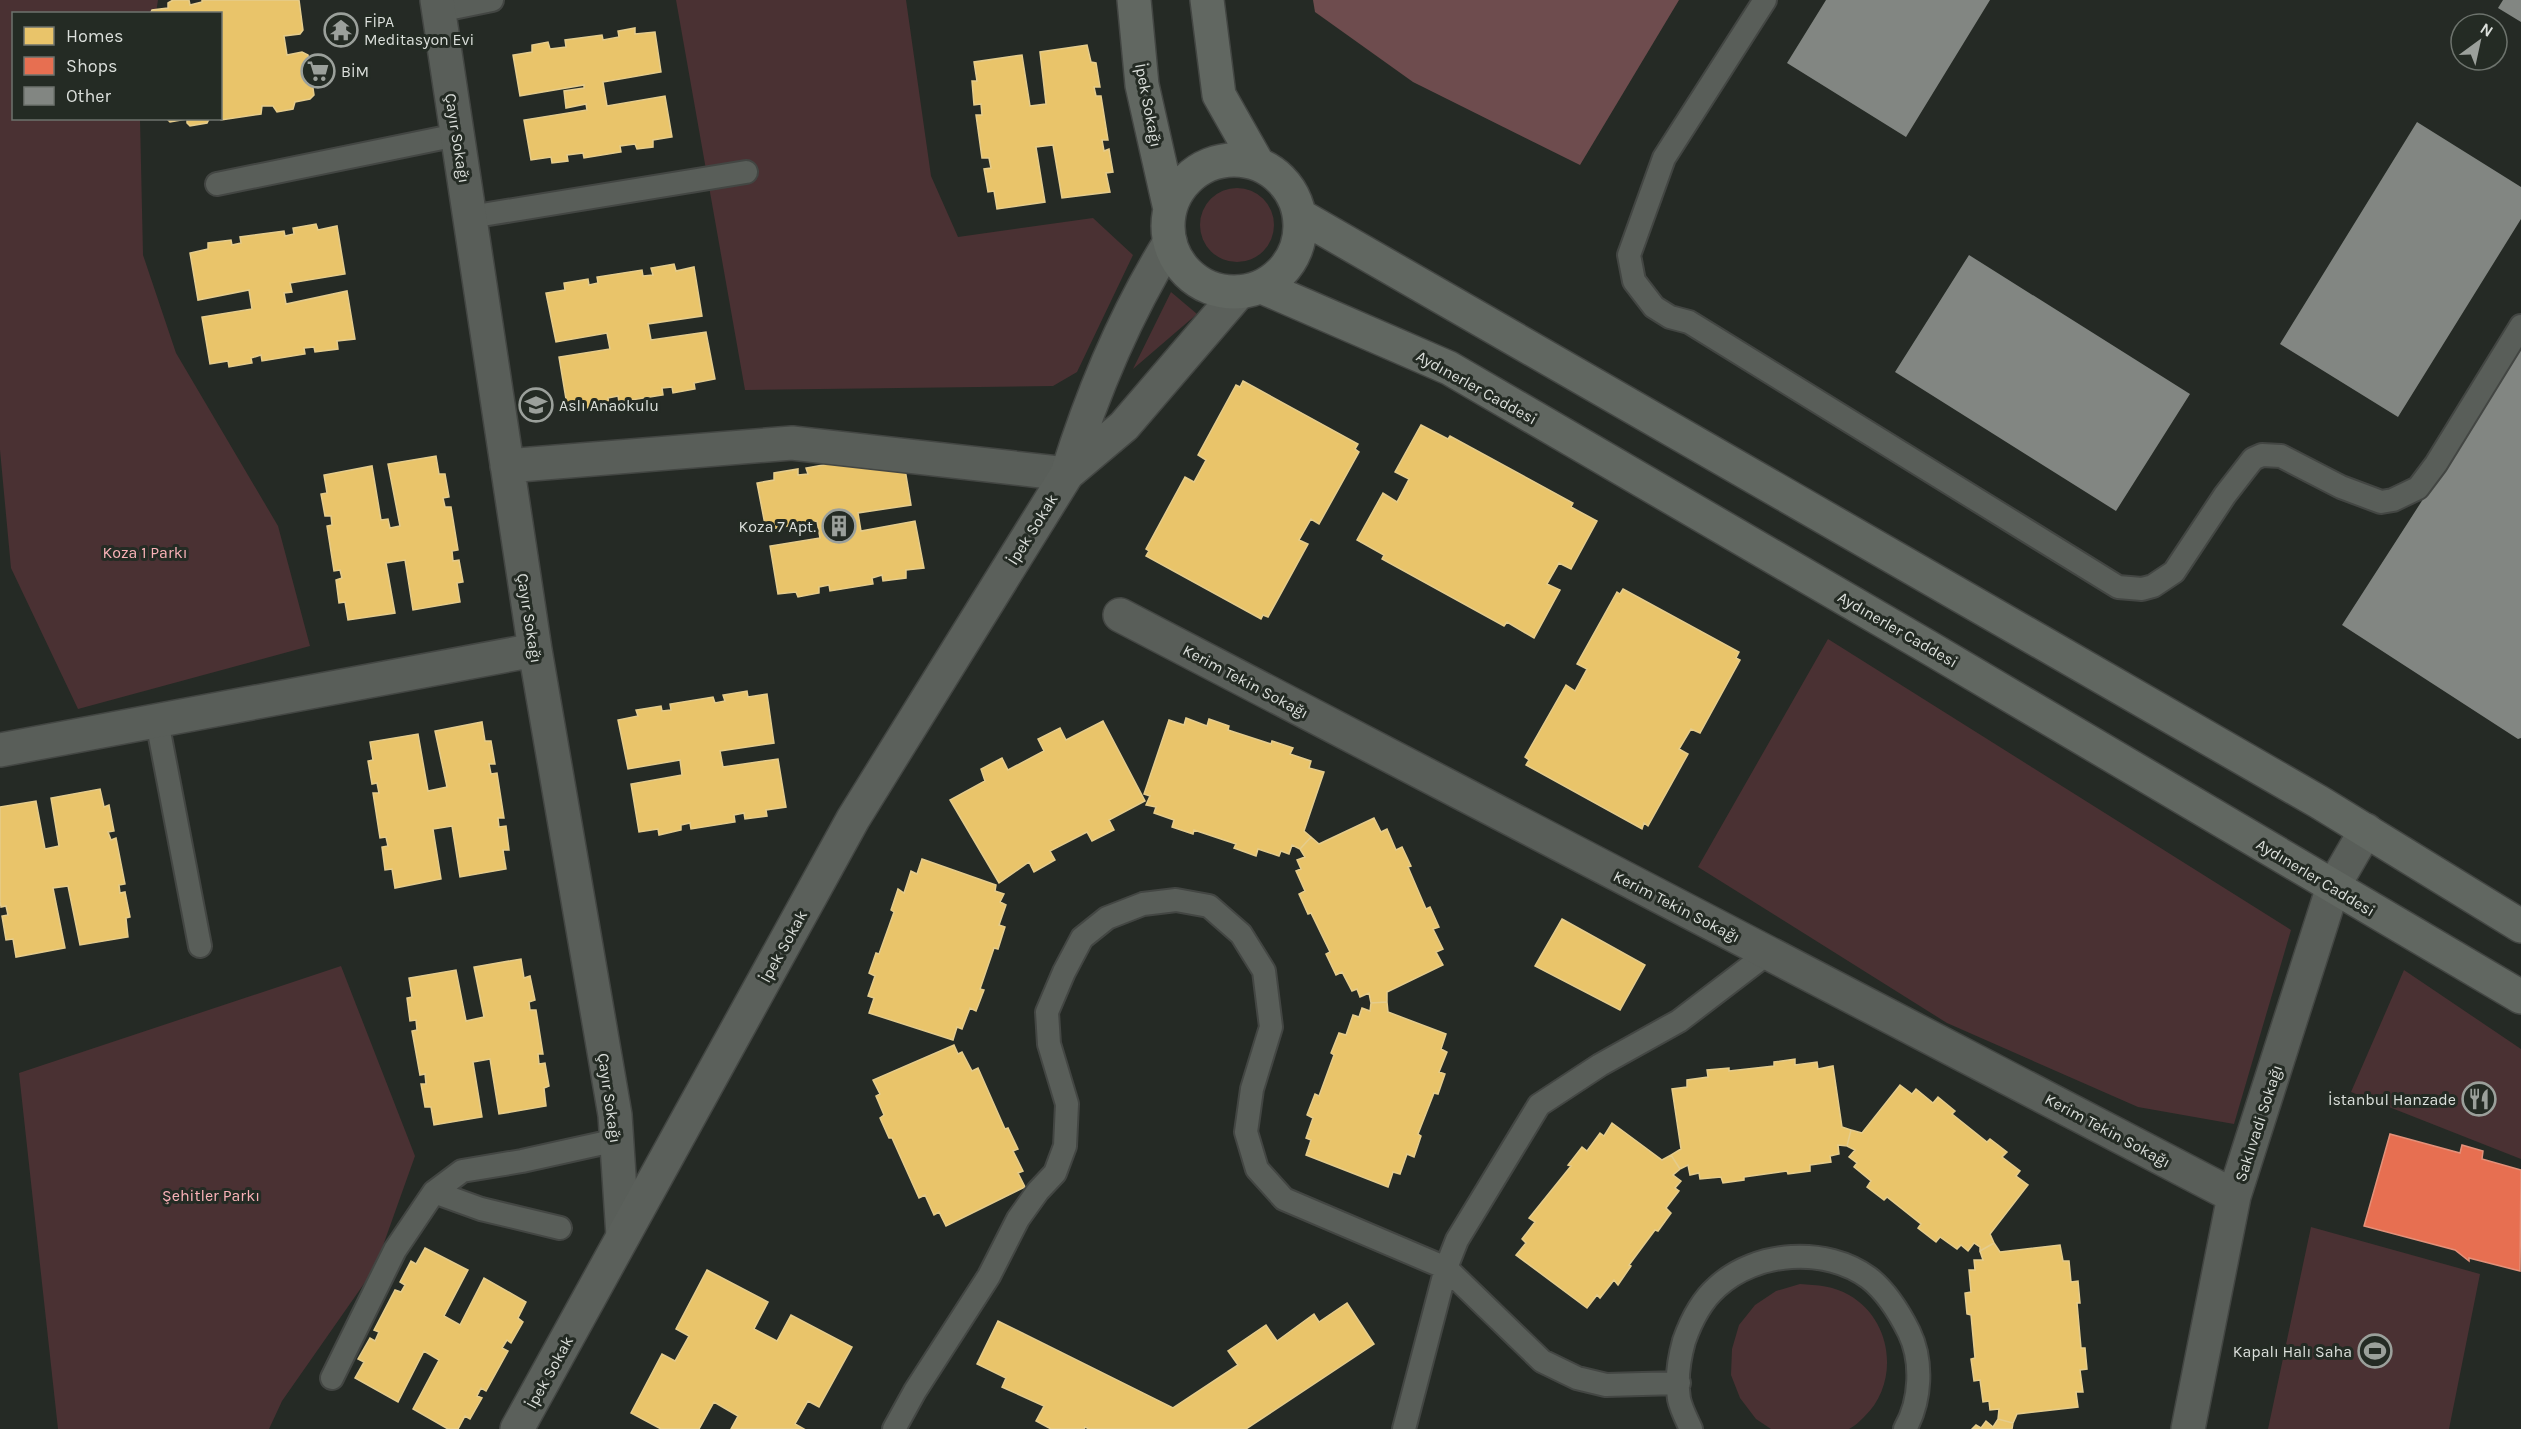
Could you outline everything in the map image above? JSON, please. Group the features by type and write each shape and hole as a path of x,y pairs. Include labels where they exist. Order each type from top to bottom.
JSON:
{"main road":[{"name":"İpek Sokağı","path":"1134,0 1142,85 1170,209"},
{"path":"1207,0 1219,95 1258,164"},
{"path":"1235,160 1258,164 1279,176 1292,193 1299,215 1298,242 1289,263 1273,280 1251,289 1217,290 1196,279 1180,263 1170,242 1170,209 1180,188 1204,167 1213,163 1235,160"},
{"path":"1299,215 2366,831 2521,926"},
{"name":"Aydınerler Caddesi","path":"1251,289 1449,368 1918,641 2521,997"}],"street":[{"name":"Çayır Sokağı","path":"437,6 535,651 615,1115 623,1236"},
{"path":"1067,474 1089,409 1146,281 1170,242"},
{"path":"507,466 792,443 1067,474 1124,426 1251,289"},
{"name":"İpek Sokak","path":"517,1429 853,819 1067,474"},
{"name":"Kerim Tekin Sokağı","path":"1120,615 2235,1196"},
{"path":"0,750 535,651"},
{"name":"Saklıvadi Sokağı","path":"2188,1429 2235,1196 2332,887 2366,831"}],"lane":[{"path":"437,6 492,0"},
{"path":"1765,0 1664,158 1629,255 1634,281 1654,307 1670,317 1689,322 2118,587 2142,589 2153,586 2174,572 2225,495 2253,459 2262,455 2281,456 2341,487 2381,502 2393,500 2418,488 2436,464 2521,326"},
{"path":"217,184 457,135"},
{"path":"470,217 746,172"},
{"path":"157,721 200,946"},
{"path":"894,1429 915,1391 989,1276 1018,1219 1055,1173 1065,1146 1067,1104 1049,1044 1047,1012 1082,938 1107,918 1143,904 1176,900 1209,906 1241,934 1264,971 1271,1028 1252,1089 1246,1132 1257,1169 1284,1199 1446,1268 1542,1361 1577,1378 1606,1385 1679,1383"},
{"path":"1404,1429 1446,1268 1457,1239 1539,1105 1600,1065 1679,1021 1768,953"},
{"path":"332,1378 395,1250 434,1192 462,1171 531,1160 617,1140"},
{"path":"434,1192 488,1211 560,1228"},
{"path":"1691,1429 1679,1399 1679,1358 1691,1319 1716,1287 1750,1265 1791,1256 1831,1260 1869,1278 1897,1307 1914,1342 1919,1380 1911,1418 1905,1429"}],"green space":[{"name":"Koza 1 Parkı","path":"0,0 158,0 156,12 12,12 12,120 140,120 143,255 176,353 278,526 310,646 78,709 11,568 0,450"},
{"path":"676,0 906,0 931,176 958,237 1093,218 1133,255 1077,372 1053,386 745,390"},
{"path":"1237,188 1251,191 1263,199 1271,211 1274,225 1271,239 1263,251 1251,259 1237,262 1223,259 1211,251 1203,239 1200,225 1203,211 1211,199 1223,191"},
{"path":"1171,292 1197,314 1133,369"},
{"path":"1828,639 2291,930 2234,1124 2138,1107 1947,1023 1698,867"},
{"name":"Şehitler Parkı","path":"341,966 415,1156 375,1268 282,1401 269,1429 58,1429 19,1073"},
{"path":"2404,970 2521,1049 2521,1159 2351,1092"},
{"name":"Kapalı Halı Saha","path":"2311,1227 2480,1274 2449,1429 2268,1429"},
{"path":"1800,1284 1831,1288 1849,1295 1864,1306 1875,1320 1883,1336 1887,1370 1883,1387 1875,1403 1862,1419 1849,1429 1771,1429 1756,1419 1740,1398 1731,1375 1732,1349 1739,1325 1755,1305 1776,1291"}],"shaded area":[{"path":"1313,0 1679,0 1580,165 1413,82 1315,12"}],"building: Homes":[{"path":"173,0 189,0 190,5 202,2 202,0 299,0 303,30 300,34 284,36 287,55 302,52 308,55 314,95 310,99 295,102 293,109 277,112 273,106 262,106 261,114 222,120 222,12 151,12 168,8 168,3"},
{"path":"635,28 635,34 655,32 661,72 603,82 607,106 665,96 672,137 653,140 653,147 637,149 635,144 620,146 621,152 584,158 583,153 567,155 568,161 552,163 551,157 531,160 524,120 587,110 586,104 566,108 564,91 584,88 584,85 520,96 513,55 532,52 532,45 548,42 550,49 566,47 565,40 602,35 603,40 619,37 618,31"},
{"path":"1087,45 1091,62 1096,63 1100,87 1094,87 1096,96 1101,96 1108,140 1102,140 1104,151 1109,149 1113,172 1106,173 1110,192 1062,198 1053,145 1036,147 1045,202 997,209 994,191 988,192 984,169 991,168 989,158 982,158 976,115 982,115 981,104 974,105 972,81 977,81 974,62 1022,55 1030,106 1046,104 1040,52"},
{"path":"187,120 208,120 207,123 190,126"},
{"path":"316,224 318,230 337,226 345,274 290,283 292,292 284,293 286,304 347,291 355,339 337,341 338,349 315,352 314,347 304,348 305,354 262,361 261,355 251,358 252,363 229,367 228,361 210,364 202,317 252,309 249,290 198,300 190,253 208,249 208,243 231,240 232,245 241,243 240,237 284,231 285,236 294,234 293,228"},
{"path":"674,264 676,271 694,267 702,316 648,324 651,340 706,332 715,379 694,383 695,389 673,393 672,387 662,388 663,395 619,402 618,396 608,398 609,404 587,408 586,402 567,405 559,357 610,349 607,333 556,342 546,293 565,290 564,283 588,279 589,285 598,283 597,277 642,270 643,276 653,275 651,268"},
{"path":"1243,381 1358,444 1355,449 1359,452 1319,524 1311,519 1299,540 1308,544 1268,617 1263,615 1261,619 1146,556 1149,551 1146,549 1185,477 1194,482 1206,460 1198,455 1236,385 1240,387"},
{"path":"1421,425 1448,439 1450,436 1573,503 1571,507 1597,521 1571,569 1559,563 1547,584 1560,590 1534,638 1507,622 1504,626 1382,559 1384,555 1357,540 1383,493 1397,502 1409,479 1395,472"},
{"path":"436,456 439,474 445,474 449,497 443,498 445,507 451,507 458,550 452,551 453,561 459,560 463,582 457,583 460,602 413,610 405,560 386,563 395,613 348,620 345,602 339,603 336,580 342,578 340,570 334,571 327,526 332,525 331,516 325,516 321,494 327,493 324,475 372,466 381,520 388,519 390,528 400,526 388,464"},
{"name":"Koza 7 Apt.","path":"903,457 911,505 858,513 861,531 915,521 924,568 906,570 906,578 883,581 882,575 872,578 873,584 830,591 829,585 819,587 819,593 798,597 796,592 778,594 770,546 820,538 817,521 766,530 757,483 774,480 774,473 798,469 798,475 808,474 806,468 851,460"},
{"path":"1623,589 1739,652 1736,658 1740,660 1700,733 1691,729 1679,749 1688,754 1648,826 1644,823 1642,829 1526,765 1529,760 1525,757 1566,685 1575,691 1587,669 1577,664 1617,592 1620,594"},
{"path":"747,691 748,697 767,694 774,743 720,751 723,767 778,759 786,807 766,810 767,816 745,819 744,813 734,815 735,822 691,829 690,823 681,825 681,830 659,835 658,829 639,832 631,784 682,775 680,760 628,769 618,720 638,716 636,710 661,706 662,711 671,710 670,704 713,697 715,703 725,701 723,695"},
{"path":"1186,718 1207,726 1209,719 1229,726 1228,730 1271,744 1272,741 1293,748 1290,754 1311,761 1309,768 1324,772 1304,831 1311,837 1300,849 1292,845 1289,854 1281,851 1279,856 1258,849 1256,856 1234,848 1236,844 1194,830 1193,834 1172,827 1174,820 1154,813 1156,807 1146,805 1150,796 1144,794 1169,720 1184,725"},
{"path":"1103,721 1145,801 1109,820 1114,830 1092,841 1087,832 1050,851 1055,860 1034,872 1029,862 999,883 950,800 985,781 981,769 1002,758 1008,770 1044,751 1038,739 1060,728 1066,740"},
{"path":"482,722 485,741 491,741 495,764 489,764 491,774 497,773 504,818 498,818 499,827 506,826 509,850 503,850 506,869 460,877 452,826 433,829 441,879 395,888 392,869 385,870 382,847 388,846 386,837 380,838 373,793 379,793 377,783 372,784 368,761 373,760 370,742 418,734 428,791 447,787 435,731"},
{"path":"100,789 104,807 109,805 114,831 108,832 111,840 116,838 125,884 119,885 120,893 125,892 130,917 126,918 128,937 80,945 68,886 53,888 65,948 16,957 13,939 6,940 2,916 8,915 6,906 1,907 0,901 0,807 36,801 45,849 59,846 51,798"},
{"path":"1374,818 1381,832 1387,829 1396,850 1402,847 1411,866 1408,867 1426,909 1430,907 1439,927 1433,929 1443,949 1436,952 1443,965 1387,992 1387,1002 1371,1003 1369,993 1360,997 1357,989 1352,991 1342,972 1336,975 1326,954 1330,952 1299,894 1305,891 1296,871 1301,869 1297,860 1305,857 1300,849 1311,837 1319,844"},
{"path":"922,859 996,885 995,891 1004,894 1000,902 1006,905 999,925 1005,927 998,949 994,948 980,989 984,990 976,1011 970,1008 962,1029 957,1027 953,1040 869,1013 874,998 868,996 875,976 869,973 876,953 879,954 894,912 891,910 898,889 904,893 911,871 917,874"},
{"path":"1562,919 1645,965 1620,1010 1535,966"},
{"path":"521,959 524,978 530,976 535,1000 529,1002 530,1010 536,1010 543,1054 538,1054 539,1064 545,1063 549,1086 544,1088 546,1106 499,1114 490,1059 473,1062 482,1117 434,1125 431,1107 425,1107 421,1084 426,1084 425,1074 420,1075 412,1031 417,1030 416,1020 410,1021 407,998 412,997 409,978 456,970 466,1021 484,1017 474,967"},
{"path":"1387,1002 1388,1012 1446,1034 1441,1049 1447,1052 1439,1072 1445,1074 1438,1094 1434,1093 1418,1134 1421,1136 1414,1157 1407,1154 1400,1174 1393,1172 1388,1187 1306,1155 1311,1140 1306,1138 1313,1118 1307,1115 1315,1094 1319,1096 1334,1055 1331,1053 1339,1033 1346,1035 1353,1015 1359,1017 1362,1008 1370,1011 1371,1003"},
{"path":"954,1045 958,1054 962,1052 972,1071 978,1068 1005,1129 1008,1128 1018,1149 1013,1151 1023,1171 1018,1173 1025,1187 946,1226 939,1212 934,1215 925,1195 919,1198 892,1138 889,1138 880,1118 884,1115 876,1096 880,1094 873,1080"},
{"path":"1795,1059 1795,1065 1817,1062 1818,1069 1833,1066 1842,1127 1851,1130 1847,1146 1838,1145 1839,1154 1830,1156 1831,1162 1810,1165 1810,1171 1788,1174 1787,1171 1744,1177 1744,1180 1723,1183 1721,1177 1700,1179 1699,1173 1690,1175 1688,1165 1680,1169 1671,1155 1681,1149 1672,1089 1687,1087 1687,1080 1708,1077 1707,1070 1729,1068 1729,1071 1774,1066 1774,1062"},
{"path":"1900,1085 1912,1094 1916,1089 1933,1103 1938,1097 1955,1111 1952,1114 1987,1142 1990,1139 2007,1152 2002,1157 2020,1171 2016,1176 2028,1185 1990,1234 1994,1243 1980,1251 1980,1247 1974,1243 1968,1251 1961,1245 1957,1249 1940,1237 1936,1242 1918,1228 1921,1224 1887,1197 1884,1200 1867,1187 1871,1181 1854,1167 1857,1163 1849,1157 1855,1150 1847,1146 1851,1130 1862,1133"},
{"path":"1612,1123 1662,1160 1671,1155 1680,1169 1673,1175 1681,1181 1675,1188 1679,1191 1666,1208 1671,1213 1658,1231 1655,1230 1629,1265 1631,1266 1618,1285 1614,1280 1600,1298 1597,1295 1587,1308 1516,1255 1526,1243 1522,1239 1535,1222 1529,1218 1571,1166 1568,1165 1582,1147 1587,1151 1600,1133 1604,1136"},
{"path":"1994,1243 2000,1252 2060,1245 2063,1261 2069,1261 2071,1282 2078,1281 2080,1303 2077,1303 2081,1348 2085,1348 2087,1369 2080,1370 2083,1392 2076,1392 2078,1407 2017,1414 2013,1423 1998,1419 1999,1409 1990,1410 1989,1401 1983,1402 1980,1380 1974,1381 1971,1359 1975,1358 1971,1315 1967,1314 1965,1293 1971,1292 1969,1270 1975,1270 1974,1260 1983,1260 1980,1251"},
{"path":"425,1248 468,1270 444,1316 460,1325 484,1278 526,1302 518,1318 523,1322 511,1343 507,1340 502,1348 508,1351 486,1391 481,1388 477,1396 482,1398 470,1419 465,1416 458,1429 448,1429 413,1409 439,1360 424,1351 398,1402 355,1378 364,1362 358,1359 370,1338 375,1341 379,1332 374,1330 395,1290 401,1292 405,1285 400,1282 411,1261 416,1264"},
{"path":"707,1270 768,1302 754,1329 777,1341 791,1315 852,1347 819,1407 808,1401 795,1424 804,1429 731,1429 738,1416 714,1402 699,1429 661,1429 631,1413 662,1354 675,1361 689,1336 676,1329"},
{"path":"1347,1303 1374,1344 1246,1429 1089,1429 1085,1427 1084,1429 1051,1429 1036,1421 1044,1406 1002,1387 1006,1378 977,1364 998,1321 1173,1408 1238,1365 1228,1351 1266,1325 1277,1341 1314,1314 1319,1322"},
{"path":"1998,1419 2013,1423 2012,1429 1972,1429 1976,1425 1981,1428 1986,1421 1993,1427"}],"building: Shops":[{"path":"2390,1134 2460,1153 2462,1145 2483,1151 2482,1159 2521,1170 2520,1271 2469,1258 2469,1261 2455,1250 2364,1226"}],"building: Other":[{"path":"1826,0 1990,0 1906,137 1787,63"},
{"path":"2503,0 2521,0 2521,22 2509,15 2509,12 2498,8"},
{"path":"2417,122 2521,187 2521,219 2398,417 2280,344"},
{"path":"1969,255 2190,394 2116,511 1895,372"},
{"path":"2521,347 2521,738 2518,739 2342,625"}],"place":[{"name":"FİPA Meditasyon Evi","path":"341,30"},
{"name":"BİM","path":"318,71"},
{"name":"Aslı Anaokulu","path":"536,405"},
{"name":"Koza 7 Apt.","path":"839,526"},
{"name":"İstanbul Hanzade","path":"2479,1099"},
{"name":"Kapalı Halı Saha","path":"2375,1351"}]}
